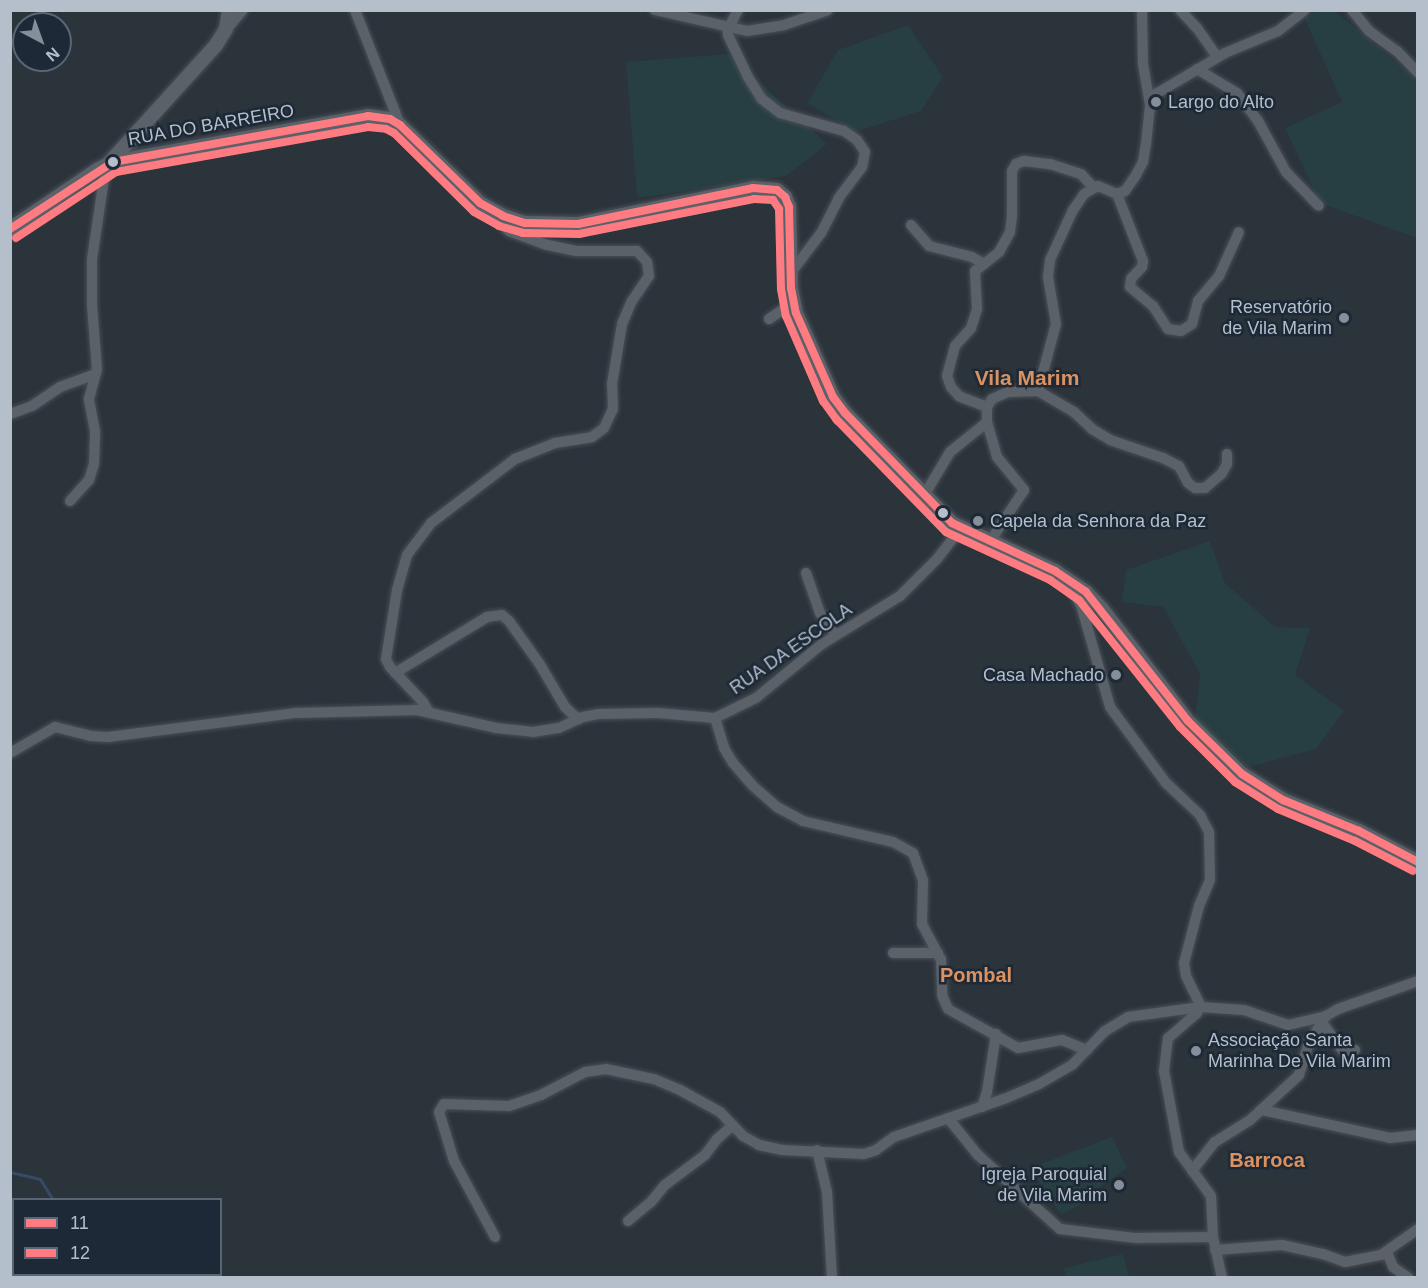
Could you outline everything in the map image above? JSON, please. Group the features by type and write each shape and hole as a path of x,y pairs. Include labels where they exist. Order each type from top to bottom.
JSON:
{"street":[{"path":"225,30 229,10"},
{"path":"70,501 84,489 93,470 95,431 89,399 96,374 92,259 100,222 106,165 212,50 225,30 243,10"},
{"path":"355,10 400,125 483,205 496,221 509,231 547,245 576,250 637,251 647,262 649,276 632,301 622,324 613,375 613,409 607,424 592,437 555,443 515,459 431,523 416,540 400,573 386,652 387,663 423,702 428,711"},
{"path":"655,10 728,29 747,31 763,29 828,10"},
{"path":"738,10 728,29 729,38 748,77 767,104 780,113 844,131 857,140 865,152 864,164 842,193 821,233 790,274"},
{"path":"1117,194 1126,189 1143,162 1150,114 1143,64 1142,10"},
{"path":"1180,10 1197,28 1217,57"},
{"path":"1149,98 1217,57 1274,34 1305,10"},
{"path":"1352,10 1369,31 1401,54 1418,73"},
{"path":"1197,69 1237,93 1258,120 1286,172 1319,206"},
{"name":"RUA DO BARREIRO","path":"10,230 106,165 126,159 357,117 379,117 400,125"},
{"path":"987,408 959,396 950,385 947,376 955,346 972,326 977,303 975,272 999,252 1010,232 1011,173 1016,164 1031,161 1061,166 1084,175 1093,188"},
{"path":"1038,391 1056,324 1048,277 1049,263 1076,204 1093,188 1104,187 1117,194 1143,261 1142,267 1131,279 1130,287 1154,307 1168,329 1181,331 1192,324 1198,301 1217,279 1239,232"},
{"path":"483,205 503,216 525,223 565,225 592,222 746,189 773,189 785,197 789,207 790,274 794,302 800,322 837,403 944,515 961,528 1064,576 1092,597 1174,704 1219,753 1255,784 1307,810 1359,831 1418,862"},
{"path":"911,225 929,246 972,257 984,264"},
{"path":"770,319 794,302"},
{"path":"10,414 32,406 56,388 96,374"},
{"path":"991,540 1024,492 997,457 987,422 987,408 991,400 1000,394 1038,391 1074,412 1092,429 1110,440 1163,458 1179,466 1188,483 1195,488 1205,488 1222,473 1227,464 1227,454"},
{"path":"925,494 950,452 987,422"},
{"name":"RUA DA ESCOLA","path":"715,718 765,693 836,635 900,596 937,559 961,528"},
{"path":"806,573 820,614 836,635"},
{"path":"1064,576 1081,605 1110,707 1166,783 1200,815 1209,832 1211,875 1184,963 1186,976 1200,1000 1200,1007 1168,1038 1164,1066 1178,1149 1211,1196 1213,1237 1222,1278"},
{"path":"395,673 487,617 502,615 509,621 539,663 565,707 578,719"},
{"path":"10,753 55,727 90,736 108,737 285,713 428,711 518,732 548,730 599,714 634,713 715,718 724,748 733,763 753,786 777,807 803,821 893,842 914,853 923,880 923,929 942,962 941,992 945,1006 1020,1048 1059,1040 1069,1041 1087,1050"},
{"path":"893,953 938,953"},
{"path":"495,1237 454,1161 439,1112 442,1105 509,1106 541,1095 580,1074 603,1069 663,1082 716,1110 743,1136 759,1145 779,1150 871,1152 894,1137 982,1107 1053,1076 1073,1064 1105,1031 1124,1018 1200,1007 1244,1010 1288,1025 1323,1019 1364,999 1418,981"},
{"path":"1323,1019 1343,1051 1354,1050"},
{"path":"1192,1171 1215,1142 1262,1110 1299,1075 1308,1043 1323,1019"},
{"path":"982,1107 987,1092 996,1034"},
{"path":"1262,1110 1390,1138 1418,1135"},
{"path":"948,1118 978,1155 1060,1229 1136,1238 1213,1237"},
{"path":"628,1221 651,1202 665,1185 705,1155 717,1139 733,1125"},
{"path":"817,1150 827,1192 832,1278"},
{"path":"1215,1250 1282,1245 1323,1254 1342,1262 1372,1258 1387,1252 1416,1233"},
{"path":"1387,1252 1393,1267 1409,1278"}],"green space":[{"path":"1315,11 1335,11 1417,80 1417,238 1320,203 1285,128 1342,102 1305,19"},
{"path":"908,25 943,77 921,111 855,132 807,103 838,50"},
{"path":"729,54 827,144 786,176 637,198 626,62"},
{"path":"1210,541 1225,583 1275,627 1310,628 1295,675 1344,711 1316,749 1248,767 1195,719 1200,674 1163,607 1122,602 1126,570"},
{"path":"1112,1137 1127,1168 1086,1197 1087,1201 1061,1215 1030,1168"},
{"path":"1123,1254 1129,1277 1066,1277 1064,1268"}],"waterway":[{"path":"10,1172 40,1179 52,1198"}],"transit line":[{"name":"11","path":"10,229 113,162 368,116 390,119 400,125 480,203 503,216 525,223 578,224 753,188 777,190 785,197 789,207 791,288 796,313 833,397 845,413 952,523 1055,571 1086,592 1188,721 1242,774 1283,800 1359,831 1418,862"},
{"name":"12","path":"16,238 116,172 368,127 386,129 394,133 474,212 499,226 523,233 579,234 754,199 773,200 779,209 781,289 786,316 823,401 837,420 946,532 1050,580 1079,600 1180,727 1235,782 1278,809 1355,841 1413,871"}],"place":[{"name":"Largo do Alto","path":"1156,102"},
{"name":"Reservatório de Vila Marim","path":"1344,318"},
{"name":"Capela da Senhora da Paz","path":"978,521"},
{"name":"Casa Machado","path":"1116,675"},
{"name":"Associação Santa Marinha De Vila Marim","path":"1196,1051"},
{"name":"Igreja Paroquial de Vila Marim","path":"1119,1185"}],"district":[{"name":"Vila Marim","path":"1027,378"},
{"name":"Pombal","path":"976,975"},
{"name":"Barroca","path":"1267,1160"}]}
